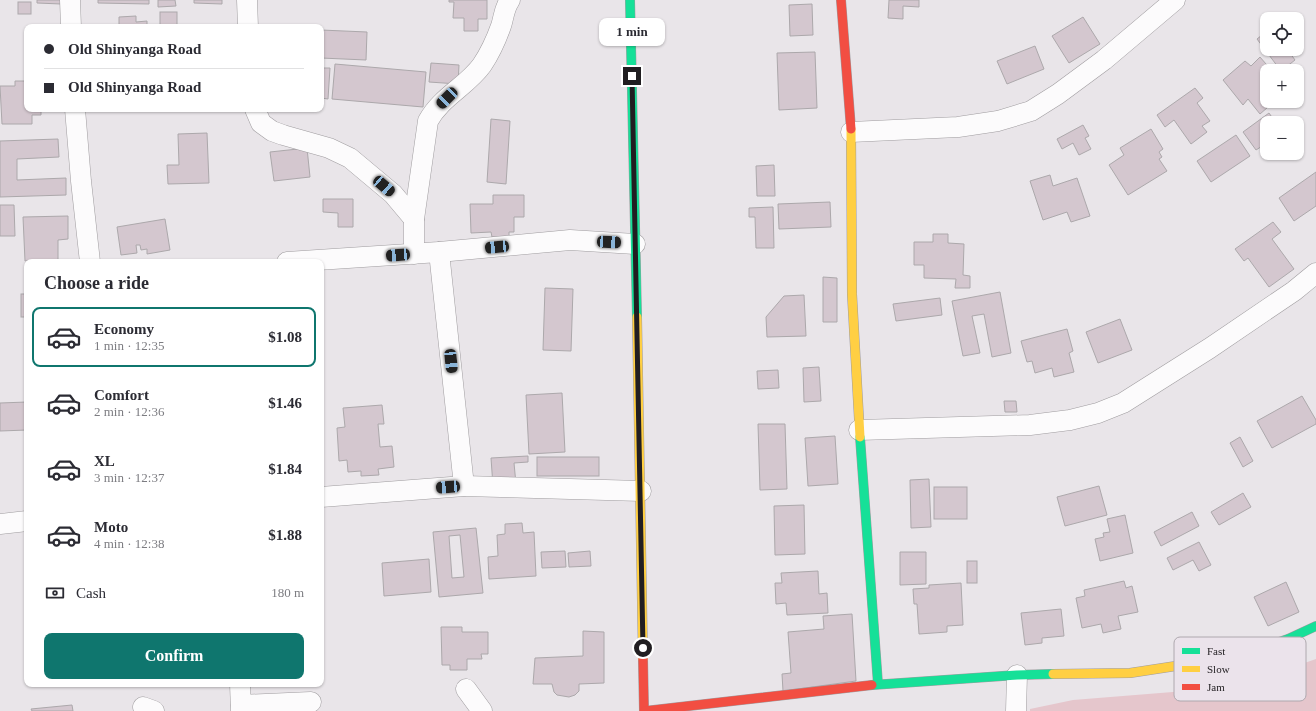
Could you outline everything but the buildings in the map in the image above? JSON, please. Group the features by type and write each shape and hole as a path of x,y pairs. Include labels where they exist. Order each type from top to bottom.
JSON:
{"street":[{"path":"70,0 71,24"},
{"path":"246,0 248,24"},
{"path":"414,254 414,219 428,121 436,109 475,74 489,54 501,25 507,4 510,0"},
{"path":"630,0 645,711 878,684 1017,675 1130,673 1174,666"},
{"path":"841,0 851,132 852,294 859,430 878,684"},
{"path":"851,132 958,127 998,121 1031,111 1058,94 1104,60 1175,0"},
{"path":"75,112 90,259"},
{"path":"256,112 261,123 272,131 329,148 350,158 393,194 414,219"},
{"path":"324,260 414,254 570,240 635,244"},
{"path":"439,252 464,486"},
{"path":"859,430 1030,425 1070,420 1098,413 1123,402 1210,348 1294,291 1316,273"},
{"path":"324,497 464,486 641,491"},
{"path":"0,524 24,522"},
{"path":"1292,637 1316,626"},
{"path":"1016,711 1017,675"},
{"path":"240,687 241,708 311,702"},
{"path":"466,689 482,711"}],"shaded area":[{"path":"1316,659 1316,711 1030,711 1030,709 1073,700 1174,692 1174,701 1306,701 1306,662"}],"traffic: fast":[{"path":"630,0 637,317"},
{"path":"860,437 878,684"},
{"path":"1292,637 1316,626"},
{"path":"872,685 1053,674"}],"traffic: slow":[{"path":"851,129 852,294 860,437"},
{"path":"637,317 643,659"},
{"path":"1053,674 1130,673 1174,666"}],"traffic: jam":[{"path":"841,0 851,129"},
{"path":"643,659 644,711"},
{"path":"645,711 872,685"}],"route":[{"path":"632,76 641,476 643,648"}]}
